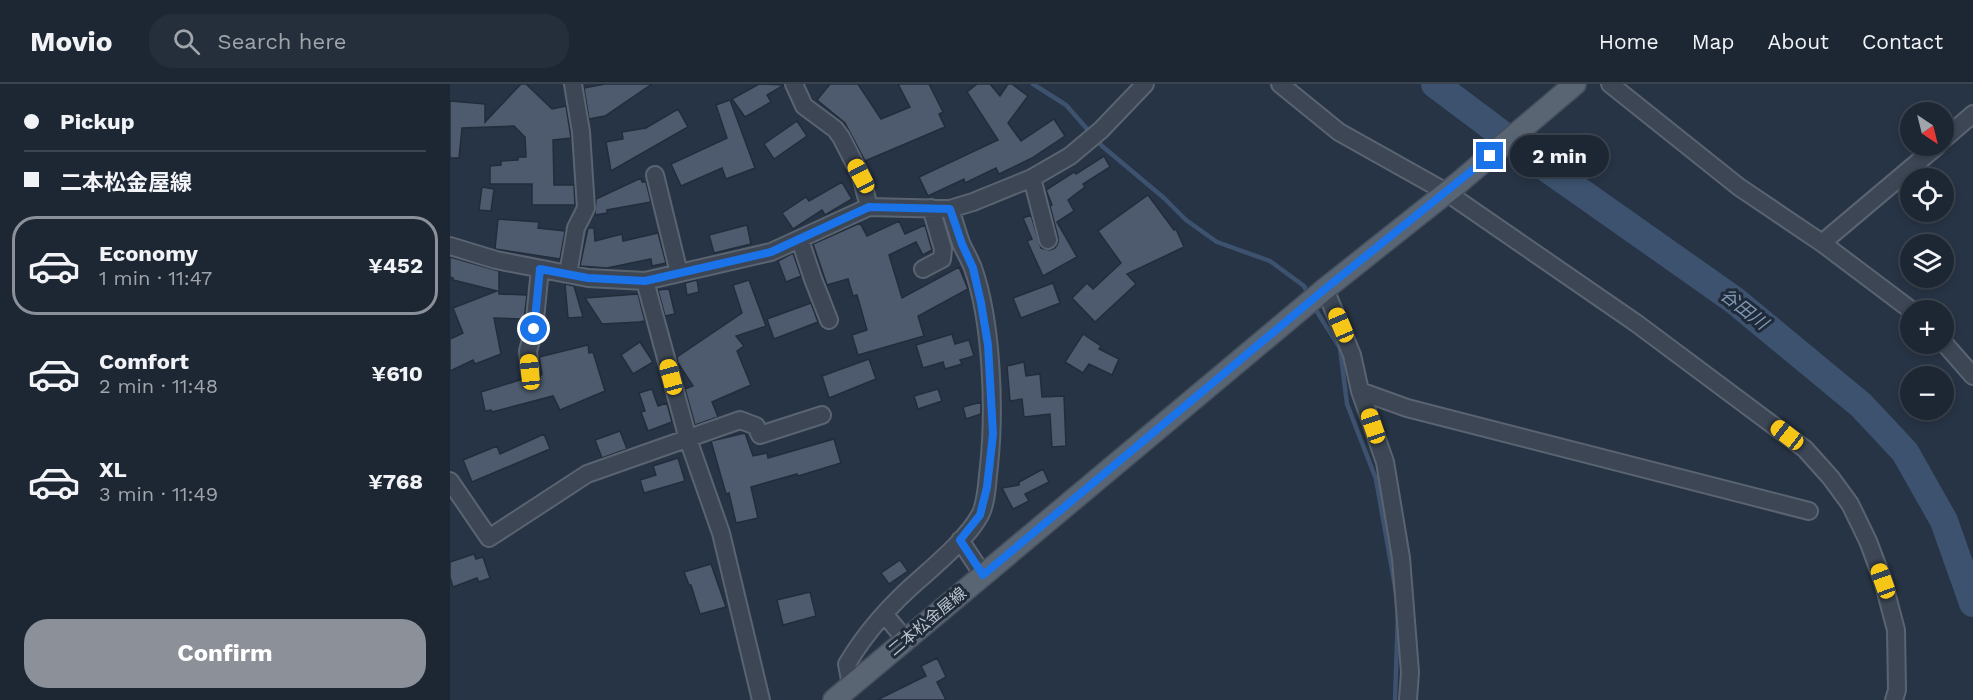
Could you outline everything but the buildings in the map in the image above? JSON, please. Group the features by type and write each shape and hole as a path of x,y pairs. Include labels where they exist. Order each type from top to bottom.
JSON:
{"main road":[{"name":"二本松金屋線","path":"834,700 1325,289 1575,84"}],"street":[{"path":"568,274 576,228 586,207 581,132 573,84"},
{"path":"794,84 804,106 835,129 841,137 861,176 869,207"},
{"path":"450,246 496,260 588,278 645,281 771,252 869,207 950,209 1032,178 1070,156 1101,130 1145,84"},
{"path":"1280,84 1339,132 1451,188 1805,449 1850,504 1883,581 1896,630 1897,690 1894,700"},
{"path":"1610,84 1739,187 1822,243 1900,302"},
{"path":"1954,130 1973,114"},
{"path":"1822,243 1925,156"},
{"path":"655,175 679,273"},
{"path":"1032,178 1048,240"},
{"path":"923,269 942,259 943,249 931,208"},
{"path":"851,684 847,664 858,646 885,615 960,540 980,515 987,487 993,434 988,345 973,268 950,209"},
{"path":"800,240 829,320"},
{"path":"530,372 528,351 534,329 540,269"},
{"path":"645,281 688,439 721,532 760,700"},
{"path":"1325,289 1352,355 1360,391 1385,462 1401,558 1410,672 1408,700"},
{"path":"1954,350 1967,360 1973,376"},
{"path":"1360,391 1407,408 1809,511"},
{"path":"450,481 489,538 587,474 740,420 756,426 760,435 822,415"},
{"path":"960,540 983,575"},
{"path":"885,615 905,639"}],"waterway":[{"path":"1033,84 1066,105 1102,146 1164,198 1186,220 1217,242 1270,261 1304,286 1308,294"},
{"name":"谷田川","path":"1435,84 1548,169 1734,300 1861,405 1905,452 1944,521 1973,603"},
{"path":"1314,307 1340,348 1347,404 1376,479 1396,592"},
{"path":"1395,700 1398,613"}],"route":[{"path":"534,329 540,269 588,278 645,281 771,252 869,207 950,209 973,268 988,345 993,434 987,487 980,515 960,540 983,575 1325,289 1490,156"}]}
